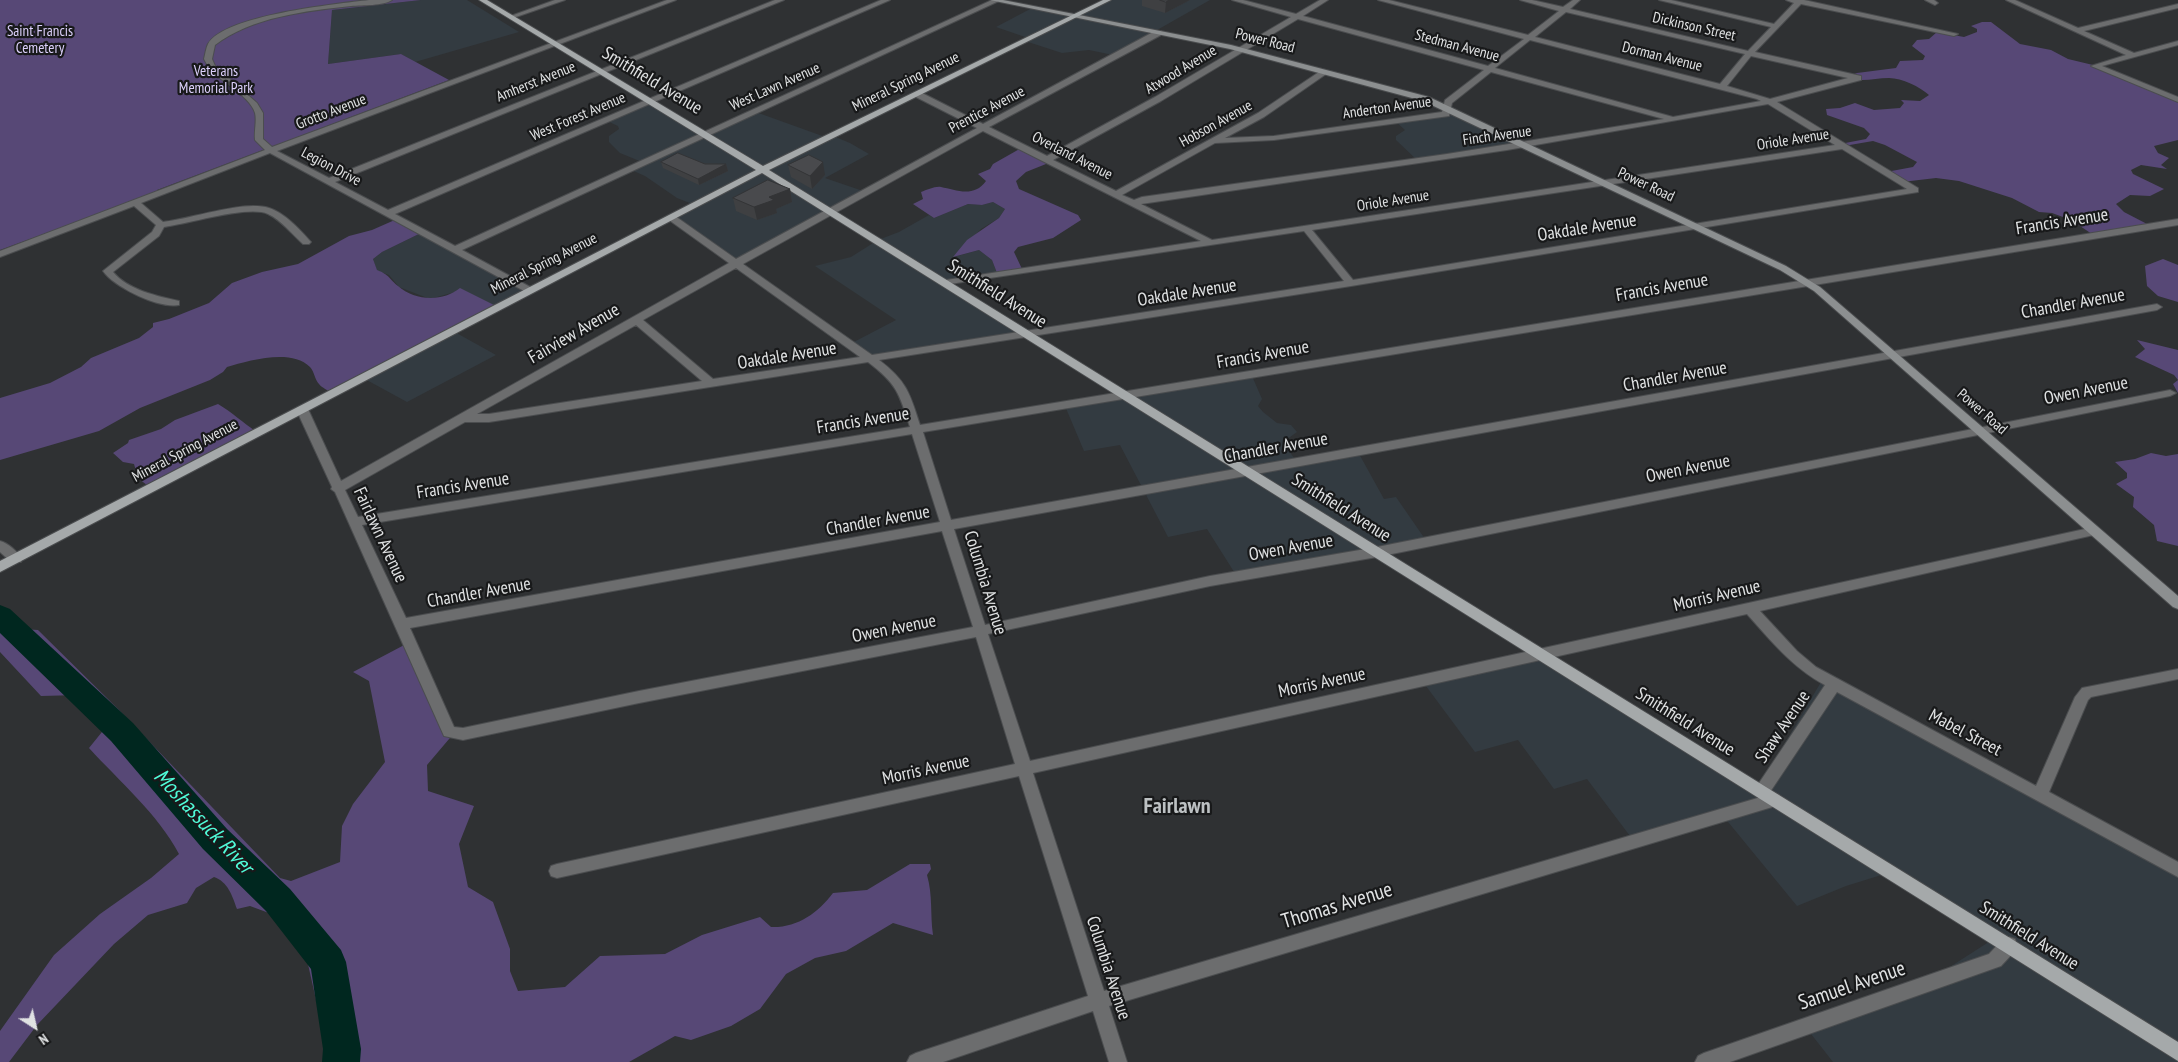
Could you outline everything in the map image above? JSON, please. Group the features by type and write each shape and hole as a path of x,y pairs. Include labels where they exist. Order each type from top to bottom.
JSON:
{"main road":[{"name":"Smithfield Avenue","path":"482,0 763,170 2178,1052"},
{"name":"Power Road","path":"996,0 1240,50 1407,94 1447,108 1699,226 1783,268 1807,282 1893,355 2178,604"},
{"name":"Mineral Spring Avenue","path":"0,567 529,290 763,170 1108,0"}],"street":[{"path":"270,150 259,140 259,111 253,103 210,63 208,52 210,46 234,28 260,20 317,9 390,0"},
{"path":"511,17 562,0"},
{"name":"Grotto Avenue","path":"0,254 134,201 673,0"},
{"name":"Amherst Avenue","path":"329,181 781,0"},
{"name":"West Forest Avenue","path":"390,213 887,0"},
{"name":"West Lawn Avenue","path":"455,250 996,0"},
{"name":"Stedman Avenue","path":"1235,0 1672,119"},
{"name":"Atwood Avenue","path":"1048,159 1158,100 1325,0"},
{"name":"Dorman Avenue","path":"1381,0 1768,100 1915,190"},
{"name":"Dickinson Street","path":"1523,0 1858,78"},
{"name":"Anderton Avenue","path":"1215,141 1274,138 1446,114 1448,102 1577,0"},
{"path":"1662,0 1775,26"},
{"path":"1789,0 1954,34"},
{"path":"2009,0 2132,55"},
{"path":"1722,87 1749,54 1800,1"},
{"path":"2076,31 2178,6"},
{"name":"Prentice Avenue","path":"829,211 1158,33"},
{"path":"2178,43 2096,66 2178,100"},
{"name":"Hobson Avenue","path":"1118,194 1261,115 1325,72"},
{"name":"Finch Avenue","path":"1136,203 1142,200 1527,146 1768,100 1858,78"},
{"name":"Overland Avenue","path":"920,94 1211,243"},
{"name":"Oriole Avenue","path":"946,284 1844,146"},
{"name":"Legion Drive","path":"270,150 390,213 529,290"},
{"name":"Oakdale Avenue","path":"463,418 489,418 872,360 1351,284 1915,190"},
{"path":"134,201 161,225"},
{"path":"161,225 245,211 265,210 283,222 306,242"},
{"name":"Fairview Avenue","path":"337,489 829,211"},
{"name":"Columbia Avenue","path":"672,218 887,371 904,392 919,431 979,631 1025,767 1118,1062"},
{"name":"Francis Avenue","path":"353,522 919,431 1807,282 2178,222"},
{"path":"161,225 156,234 111,267 108,272 114,278 139,293 175,303"},
{"path":"1306,228 1351,284"},
{"name":"Chandler Avenue","path":"402,624 2157,307"},
{"path":"635,320 712,384"},
{"name":"Owen Avenue","path":"449,732 463,734 639,697 979,631 1210,581 1377,552 2170,393"},
{"name":"Fairlawn Avenue","path":"302,409 337,489 402,624 449,732"},
{"name":"Morris Avenue","path":"557,870 1542,655 2094,530"},
{"path":"0,546 16,559"},
{"name":"Mabel Street","path":"1750,608 1792,655 1811,671 2178,870"},
{"path":"2040,795 2082,697 2087,692 2178,674"},
{"name":"Shaw Avenue","path":"1768,795 1834,684"},
{"name":"Thomas Avenue","path":"916,1062 1098,1001 1768,795"},
{"name":"Samuel Avenue","path":"1704,1062 1995,960 2009,945"}],"shaded area":[{"path":"421,0 467,0 519,32 415,62 401,54 328,64 332,10"},
{"path":"1107,0 1210,0 1113,55 1089,50 1062,53 1025,41 1028,38 996,27 1032,8 1072,16"},
{"path":"649,102 702,133 753,111 828,138 833,136 850,143 869,154 825,178 863,191 740,262 672,219 695,205 677,198 645,176 629,169 642,162 620,153 609,142 609,136 619,129 618,126 605,120"},
{"path":"1447,108 1522,143 1417,160 1396,140 1396,136 1405,130 1394,120 1444,112"},
{"path":"993,202 1005,209 999,218 981,229 954,257 979,250 992,260 997,273 945,282 1022,333 870,359 850,344 896,320 815,266 851,257 878,240 899,232 929,215 934,218 968,204 982,205"},
{"path":"423,232 529,290 498,307 455,292 430,299 399,287 389,275 377,271 373,259 382,252"},
{"path":"453,331 496,355 407,402 363,378"},
{"path":"1252,376 1262,399 1258,406 1277,423 1291,425 1297,432 1283,442 1296,461 1358,452 1384,499 1396,497 1425,539 1236,575 1207,529 1168,537 1120,445 1084,451 1065,406"},
{"path":"1536,653 1759,787 1821,682 2178,872 2178,1062 1833,1062 1804,1025 1942,972 1995,938 1891,872 1846,886 1797,906 1724,817 1633,840 1587,779 1554,789 1518,740 1475,752 1420,678"}],"green space":[{"name":"Veterans Memorial Park","path":"0,0 421,0 332,10 328,64 401,54 449,80 157,190 159,192 0,250"},
{"path":"1982,22 1991,22 2020,44 2051,50 2068,59 2093,65 2178,100 2178,140 2154,146 2158,153 2169,158 2161,165 2167,169 2141,165 2131,170 2133,174 2164,189 2150,196 2130,195 2116,204 2124,212 2149,225 2092,234 2071,220 2052,213 2039,212 2012,198 1959,181 1936,178 1902,182 1886,172 1913,167 1917,162 1885,145 1873,141 1844,146 1840,144 1866,139 1870,134 1864,128 1827,115 1826,109 1840,108 1855,103 1874,110 1900,108 1904,103 1901,100 1920,101 1929,95 1905,81 1889,78 1862,80 1846,77 1857,73 1896,68 1900,61 1923,60 1925,56 1912,46 1917,40 1929,39 1937,32 1964,37 1977,32 1977,29 1971,26"},
{"path":"1023,147 1051,162 1026,172 1016,181 1019,189 1078,215 1081,220 1053,238 1018,247 1014,252 1022,269 997,273 992,260 979,250 953,257 967,240 999,218 1005,209 993,202 982,205 968,204 934,218 913,204 923,199 921,192 934,188 941,187 965,192 976,190 986,181 978,174 990,169 993,164"},
{"path":"397,219 423,232 382,252 373,259 377,270 387,275 395,284 412,295 429,298 446,296 460,288 498,307 332,393 320,385 310,367 302,361 281,357 257,359 227,367 223,372 210,380 140,408 99,431 0,460 0,398 50,383 81,367 91,358 139,338 153,327 153,323 169,319 209,303 232,283 262,272 298,264 349,236 372,230"},
{"path":"2163,259 2178,265 2178,302 2158,296 2147,286 2145,266"},
{"path":"2137,340 2178,350 2178,380 2174,375 2135,357 2145,349"},
{"path":"2178,380 2178,393 2173,384"},
{"path":"218,404 257,432 148,486 138,478 134,464 123,462 113,453 128,443 129,440 161,429 175,420"},
{"path":"2151,453 2166,456 2178,454 2178,546 2157,541 2154,525 2133,507 2134,497 2116,484 2127,478 2127,473 2115,462 2135,459"},
{"path":"0,622 11,632 22,629 38,630 120,711 280,878 291,881 340,862 342,826 353,804 385,762 369,681 353,672 408,643 455,732 427,765 428,791 474,806 459,844 468,887 493,902 510,949 510,971 518,991 565,987 600,956 665,954 702,935 760,917 771,927 790,925 814,913 833,893 867,890 910,864 930,864 931,869 927,875 933,935 893,923 846,951 815,958 786,974 760,1009 731,1026 691,1040 675,1036 629,1062 330,1062 303,942 277,916 250,906 237,909 226,886 214,877 196,888 187,903 148,915 114,944 37,1025 9,1062 0,1062 0,1031 54,955 100,914 151,878 179,854 149,812 89,748 106,727 79,695 41,696 0,652"}],"building":[{"path":"678,153 705,164 726,164 698,179 661,162"},
{"path":"809,155 823,162 810,176 788,165"},
{"path":"768,180 790,189 769,197 774,200 754,207 733,198"}],"waterway":[{"name":"Moshassuck River","path":"0,616 122,732 215,839 278,900 328,962 342,1049 341,1062"}],"district":[{"name":"Fairlawn","path":"1177,807"}],"park label":[{"name":"Saint Francis Cemetery","path":"40,40"}]}
